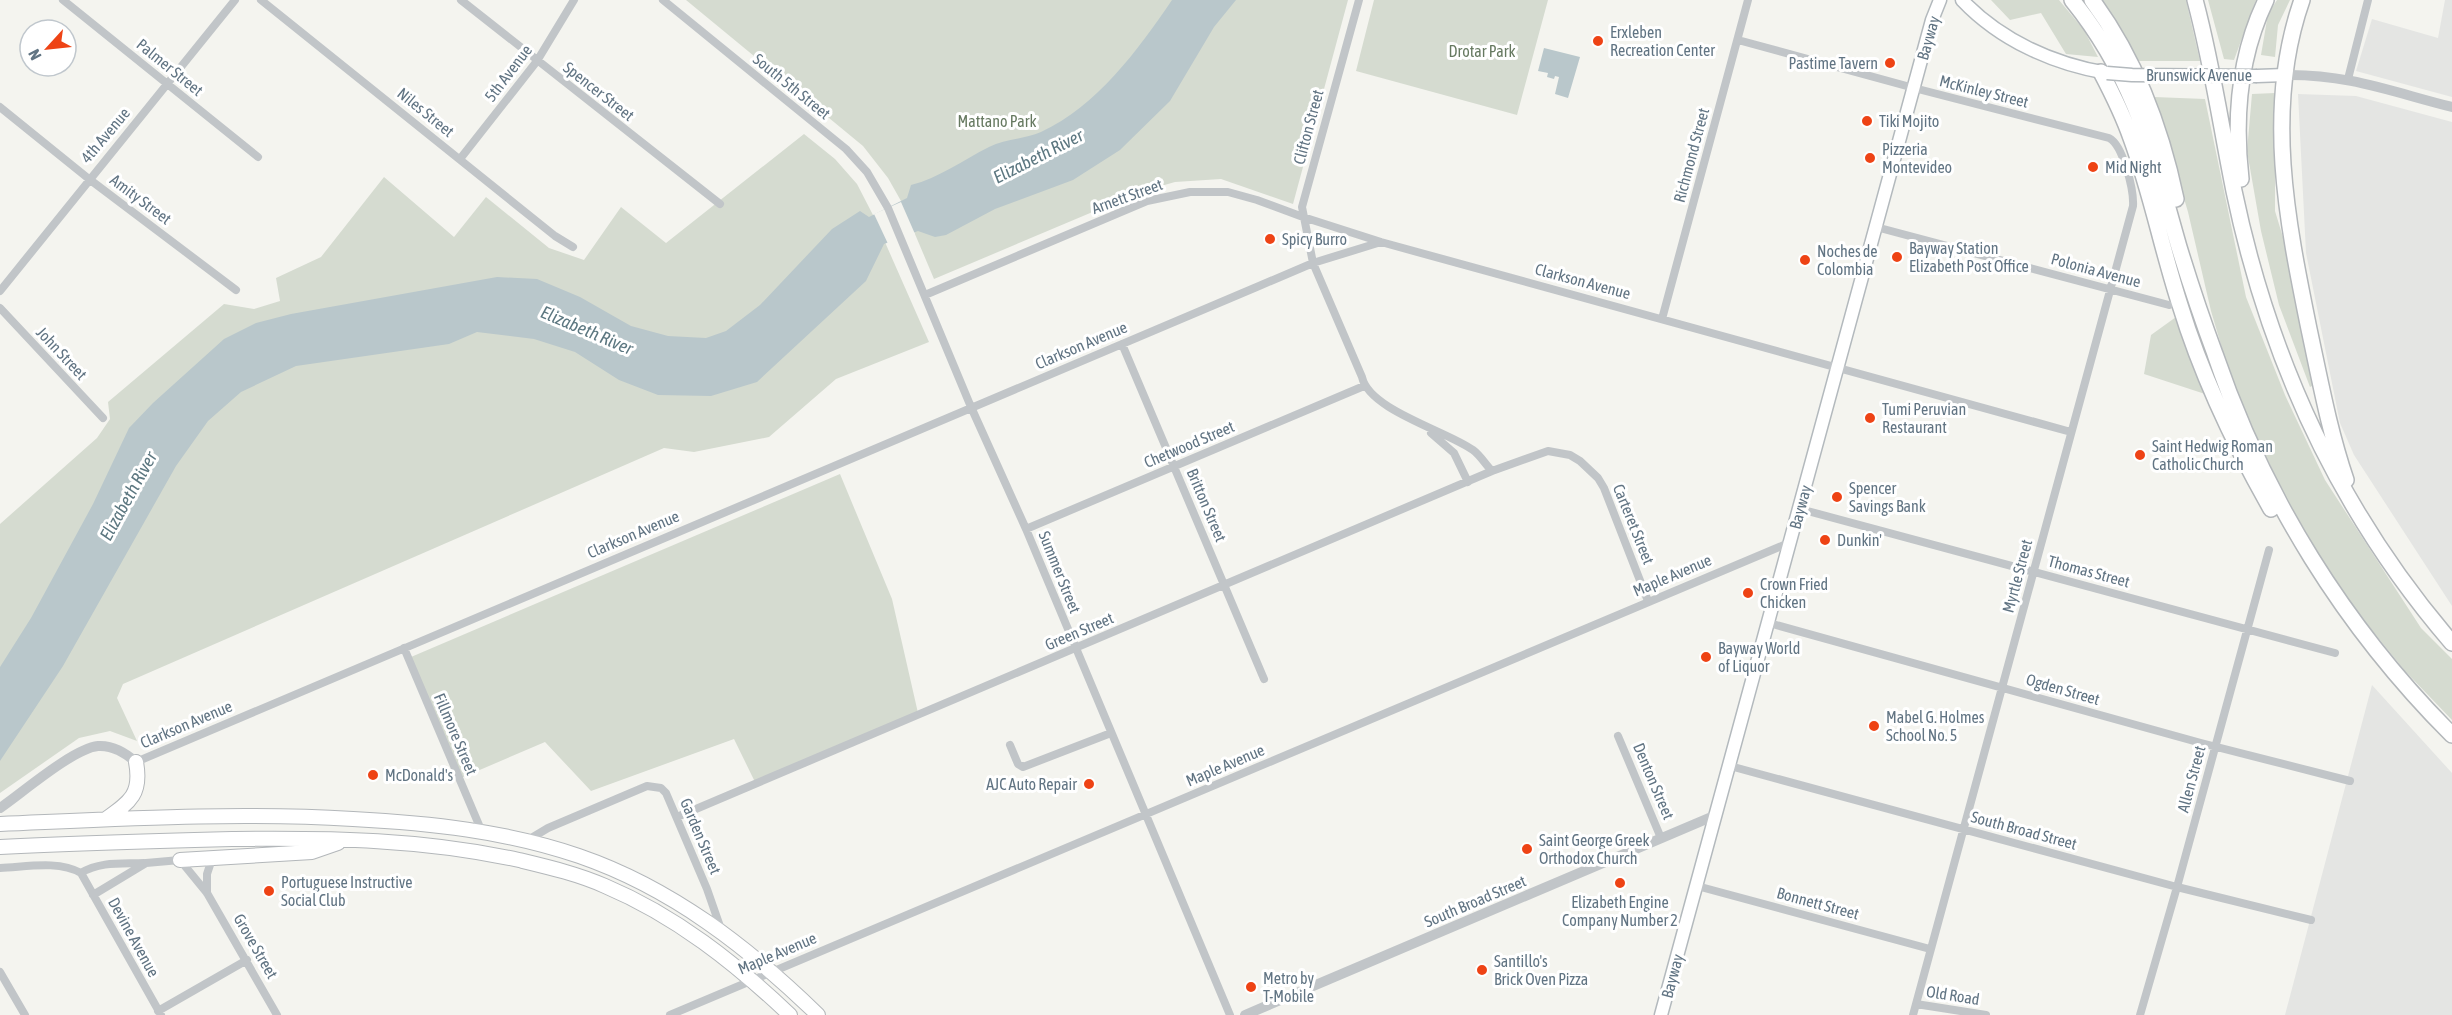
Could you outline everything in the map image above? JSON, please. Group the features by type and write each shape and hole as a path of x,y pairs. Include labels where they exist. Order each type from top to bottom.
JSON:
{"highway":[{"path":"2072,0 2101,39 2138,110 2156,161 2180,248 2228,392 2251,446 2294,531 2326,582"},
{"path":"2092,0 2116,37 2135,73 2161,139 2202,316"},
{"path":"2195,0 2214,83 2234,192 2270,324 2294,388 2321,449 2358,514 2409,590 2452,643"},
{"path":"2250,253 2239,162 2239,99 2251,38 2266,0"},
{"path":"2302,0 2292,35 2285,75 2282,167 2293,252 2330,430 2358,514"},
{"path":"2104,72 2131,137 2180,305 2212,392 2245,462 2276,517 2380,656 2452,735"},
{"path":"106,819 125,806 135,794 139,777 136,762"},
{"path":"6,823 210,816 309,816 413,822 528,840 581,856 627,876 697,914 773,971 819,1015"},
{"path":"0,847 127,841 349,839 405,842 478,851 548,867 604,885 657,912 710,945 753,980 790,1015"},
{"path":"180,860 312,852 349,839"}],"main road":[{"name":"Bayway","path":"1661,1015 1876,226 1940,0"},
{"name":"Brunswick Avenue","path":"1962,0 1985,20 2026,46 2064,63 2104,72 2132,75 2285,75"}],"street":[{"name":"Palmer Street","path":"63,0 258,157"},
{"name":"4th Avenue","path":"0,291 235,0"},
{"name":"Niles Street","path":"261,0 555,236 573,247"},
{"name":"Spencer Street","path":"461,0 720,204"},
{"name":"5th Avenue","path":"460,159 537,61 574,0"},
{"name":"South 5th Street","path":"663,0 846,149 867,172 888,208"},
{"name":"Clifton Street","path":"1313,263 1310,236 1302,207 1359,0"},
{"name":"Richmond Street","path":"1662,319 1748,0"},
{"path":"2348,79 2368,0"},
{"name":"McKinley Street","path":"1738,40 2109,138 2118,145"},
{"name":"Brunswick Avenue","path":"2285,75 2315,75 2348,79 2452,107"},
{"name":"Amity Street","path":"0,107 89,179 236,290"},
{"name":"Myrtle Street","path":"1913,1015 2133,206 2134,196 2118,145"},
{"name":"Arnett Street","path":"926,295 1147,201 1170,195 1206,191 1228,192 1381,242"},
{"name":"Summer Street","path":"888,208 971,406 1026,529 1230,1015"},
{"name":"Polonia Avenue","path":"1876,226 2169,305"},
{"name":"Clarkson Avenue","path":"136,762 971,406 1313,263 1381,242 2071,432"},
{"path":"1313,263 1364,386 1371,395 1424,426 1474,450 1492,471"},
{"name":"John Street","path":"0,308 103,418"},
{"name":"Britton Street","path":"1122,344 1264,679"},
{"name":"Chetwood Street","path":"1026,529 1364,386"},
{"path":"1424,426 1454,453 1468,482"},
{"name":"Carteret Street","path":"1492,471 1548,451 1570,455 1580,461 1599,478 1648,601"},
{"name":"Green Street","path":"678,817 1492,471"},
{"name":"Thomas Street","path":"1800,509 2335,653"},
{"name":"Maple Avenue","path":"670,1015 1791,542"},
{"name":"Allen Street","path":"2140,1015 2269,550"},
{"name":"Ogden Street","path":"1769,623 2216,747 2350,781"},
{"name":"Fillmore Street","path":"404,648 482,832"},
{"path":"1010,745 1018,764 1023,767 1034,765 1111,733"},
{"name":"Denton Street","path":"1618,736 1661,838"},
{"path":"0,808 74,755 88,748 111,747 123,752 136,762"},
{"name":"South Broad Street","path":"1730,766 2177,887 2310,920"},
{"name":"Garden Street","path":"528,840 548,828 647,786 661,788 678,817 722,932"},
{"name":"South Broad Street","path":"1245,1015 1716,815"},
{"path":"207,893 207,874 212,859"},
{"path":"0,868 57,865 71,867 81,873 92,866 105,864 180,860"},
{"name":"Grove Street","path":"180,860 207,893 277,1015"},
{"path":"93,895 146,863"},
{"name":"Devine Avenue","path":"81,873 160,1013"},
{"name":"Bonnett Street","path":"1697,886 1930,949"},
{"path":"160,1013 247,960"},
{"path":"0,972 25,1015"},
{"name":"Old Road","path":"1916,1004 1986,1015"}],"shaded area":[{"path":"2445,0 2452,0 2452,97 2356,71 2372,19 2438,38"},
{"path":"2298,94 2356,96 2452,122 2452,606 2354,455 2340,423 2306,253"},
{"path":"2372,685 2452,773 2452,1015 2285,1015"}],"green space":[{"name":"Mattano Park","path":"686,0 1348,0 1293,204 1221,179 1175,182 1140,192 934,279 901,201 888,178 863,146"},
{"name":"Drotar Park","path":"1374,0 1548,0 1517,115 1356,71"},
{"path":"1991,0 2059,0 2084,30 2098,57 2066,54 2041,13 2010,20"},
{"path":"2098,0 2186,0 2200,61 2133,61"},
{"path":"2208,0 2256,0 2234,60 2224,59"},
{"path":"2277,0 2290,0 2278,25 2275,57 2261,55 2268,14"},
{"path":"2275,93 2275,211 2285,244 2314,385 2310,387 2279,305 2261,231 2247,151 2252,94"},
{"path":"2154,97 2205,99 2246,297 2285,395 2325,480 2421,628 2452,659 2452,720 2405,671 2341,592 2287,500 2235,392 2211,311 2188,212"},
{"path":"804,134 835,159 857,184 929,342 836,379 769,437 694,452 664,448 123,684 117,698 137,741 110,731 79,738 0,793 0,524 97,438 110,419 108,402 224,304 254,309 280,301 276,278 321,257 384,177 454,237 486,197 549,248 584,260 621,207 666,243"},
{"path":"2176,317 2205,394 2144,374 2151,335"},
{"path":"840,474 892,599 918,713 755,782 734,739 591,791 545,742 461,778 411,657"}],"water":[{"name":"Elizabeth River","path":"1172,0 1236,0 1214,27 1170,101 1120,150 1073,180 995,209 946,235 935,237 918,231 884,244 866,281 757,382 711,396 658,395 619,380 575,352 534,339 477,332 449,344 296,366 241,392 208,421 176,466 63,666 0,761 0,667 31,618 93,504 129,428 153,403 224,339 256,323 291,314 497,277 537,279 580,297 631,326 668,336 706,338 726,331 760,305 832,229 860,211 869,217 907,198 911,185 941,173 995,144 1041,132 1080,107 1115,75"},
{"path":"1544,48 1580,57 1568,98 1555,94 1559,77 1555,76 1554,79 1547,77 1548,73 1538,71"}],"pier":[{"path":"901,202 915,234 889,246 874,214"}],"place":[{"name":"Erxleben Recreation Center","path":"1598,41"},
{"name":"Pastime Tavern","path":"1890,63"},
{"name":"Tiki Mojito","path":"1867,121"},
{"name":"Pizzeria Montevideo","path":"1870,158"},
{"name":"Mid Night","path":"2093,167"},
{"name":"Spicy Burro","path":"1270,239"},
{"name":"Bayway Station Elizabeth Post Office","path":"1897,257"},
{"name":"Noches de Colombia","path":"1805,260"},
{"name":"Tumi Peruvian Restaurant","path":"1870,418"},
{"name":"Saint Hedwig Roman Catholic Church","path":"2140,455"},
{"name":"Spencer Savings Bank","path":"1837,497"},
{"name":"Dunkin'","path":"1825,540"},
{"name":"Crown Fried Chicken","path":"1748,593"},
{"name":"Bayway World of Liquor","path":"1706,657"},
{"name":"Mabel G. Holmes School No. 5","path":"1874,726"},
{"name":"McDonald's","path":"373,775"},
{"name":"AJC Auto Repair","path":"1089,784"},
{"name":"Saint George Greek Orthodox Church","path":"1527,849"},
{"name":"Elizabeth Engine Company Number 2","path":"1620,883"},
{"name":"Portuguese Instructive Social Club","path":"269,891"},
{"name":"Santillo's Brick Oven Pizza","path":"1482,970"},
{"name":"Metro by T-Mobile","path":"1251,987"}]}
